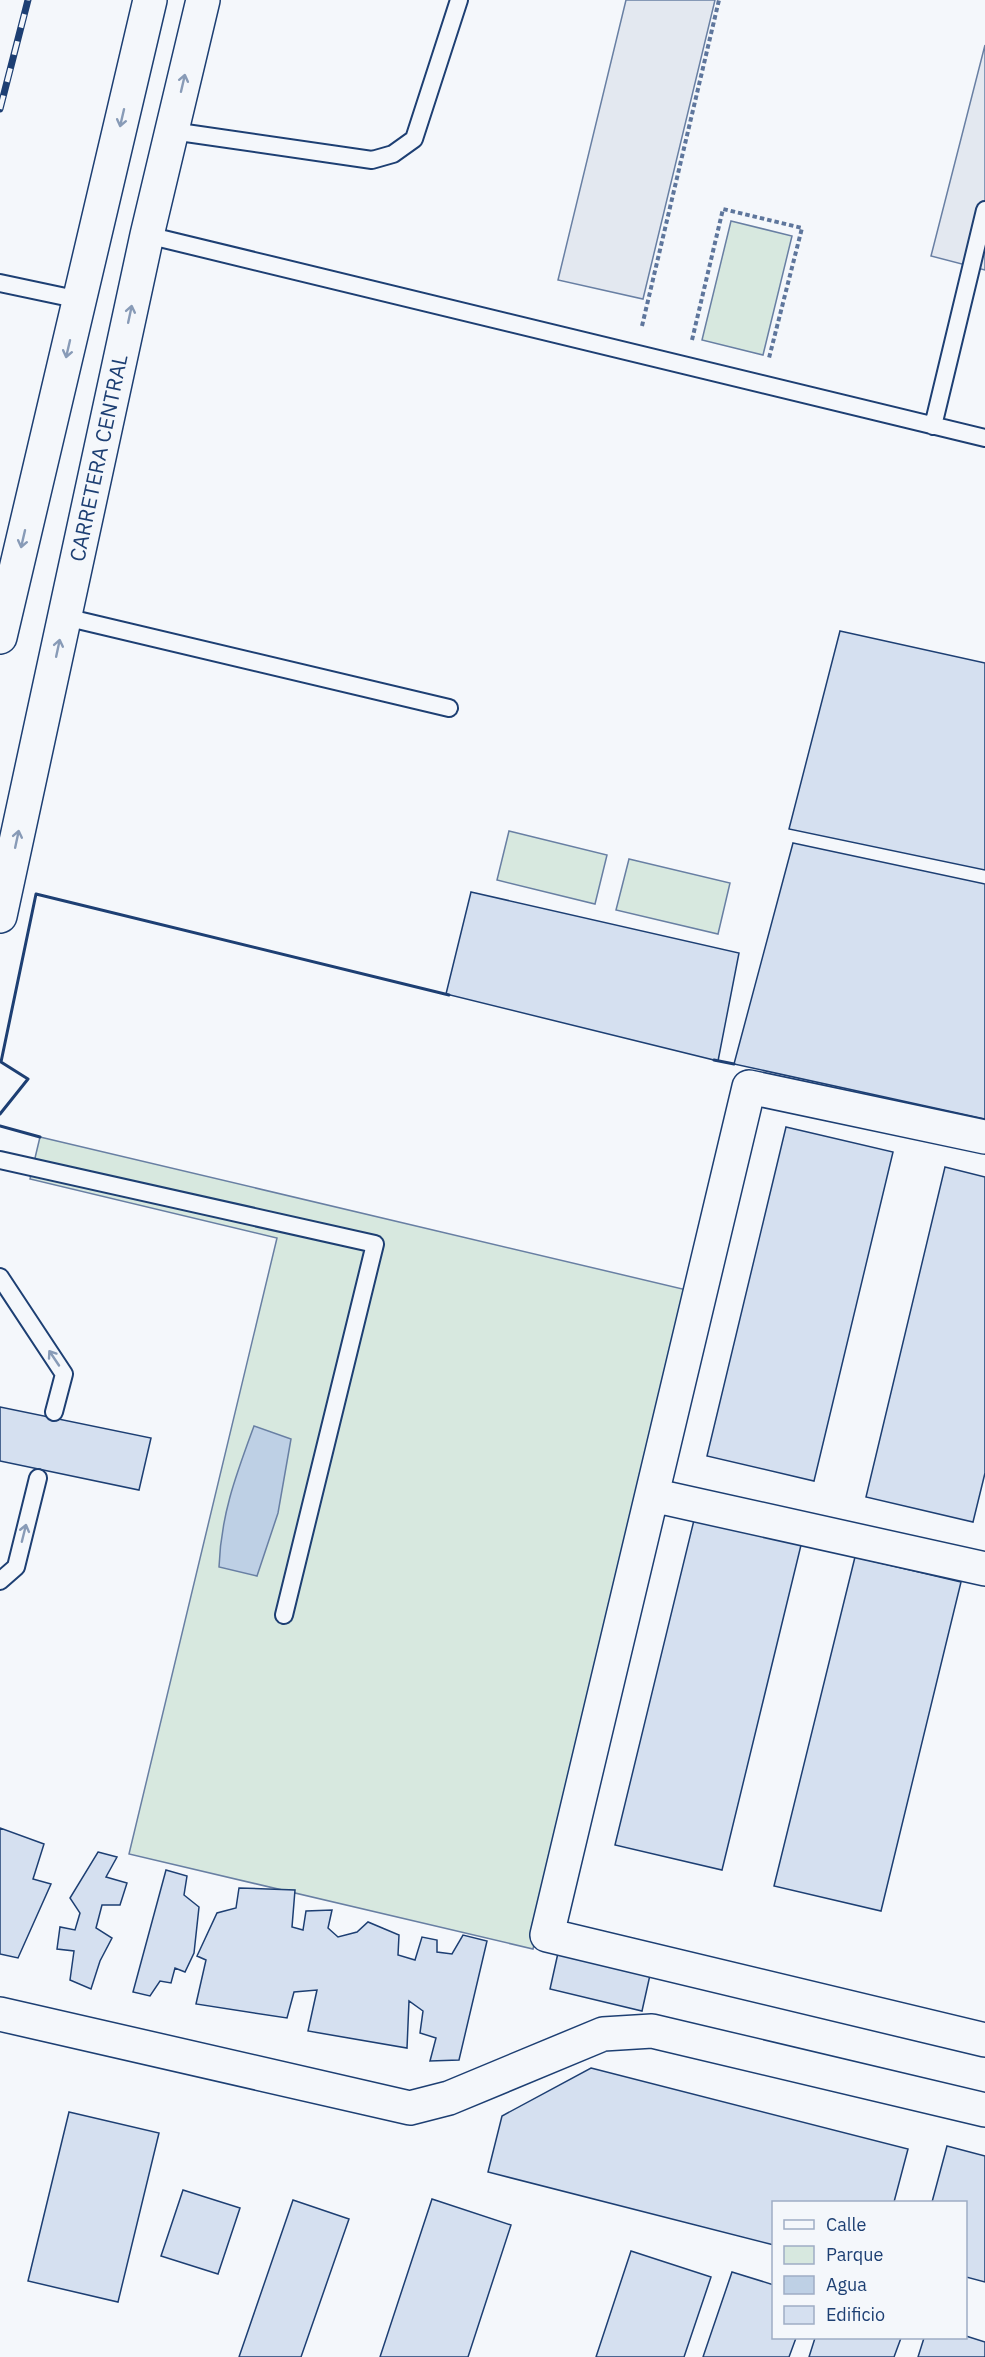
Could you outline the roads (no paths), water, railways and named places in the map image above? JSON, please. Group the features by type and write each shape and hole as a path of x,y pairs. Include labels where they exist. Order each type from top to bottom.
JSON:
{"main road":[{"path":"0,637 150,0"},
{"name":"CARRETERA CENTRAL","path":"0,916 147,235 203,0"},
{"path":"985,1137 749,1087 547,1935 985,2040"},
{"path":"652,1495 985,1569"},
{"path":"0,2014 410,2108 449,2098 603,2034 651,2031 985,2110"}],"lane":[{"path":"172,131 372,160 393,154 414,139 459,0"},
{"path":"933,426 985,210"},
{"path":"147,235 985,438"},
{"path":"0,284 80,300"},
{"path":"64,617 449,708"},
{"path":"0,1160 375,1244 284,1615"},
{"path":"0,1277 64,1374 54,1412"},
{"path":"0,1581 16,1567 38,1478"}],"water":[{"path":"254,1426 291,1439 278,1513 257,1576 219,1567 226,1512"}],"railway":[{"path":"0,109 28,0"}]}
